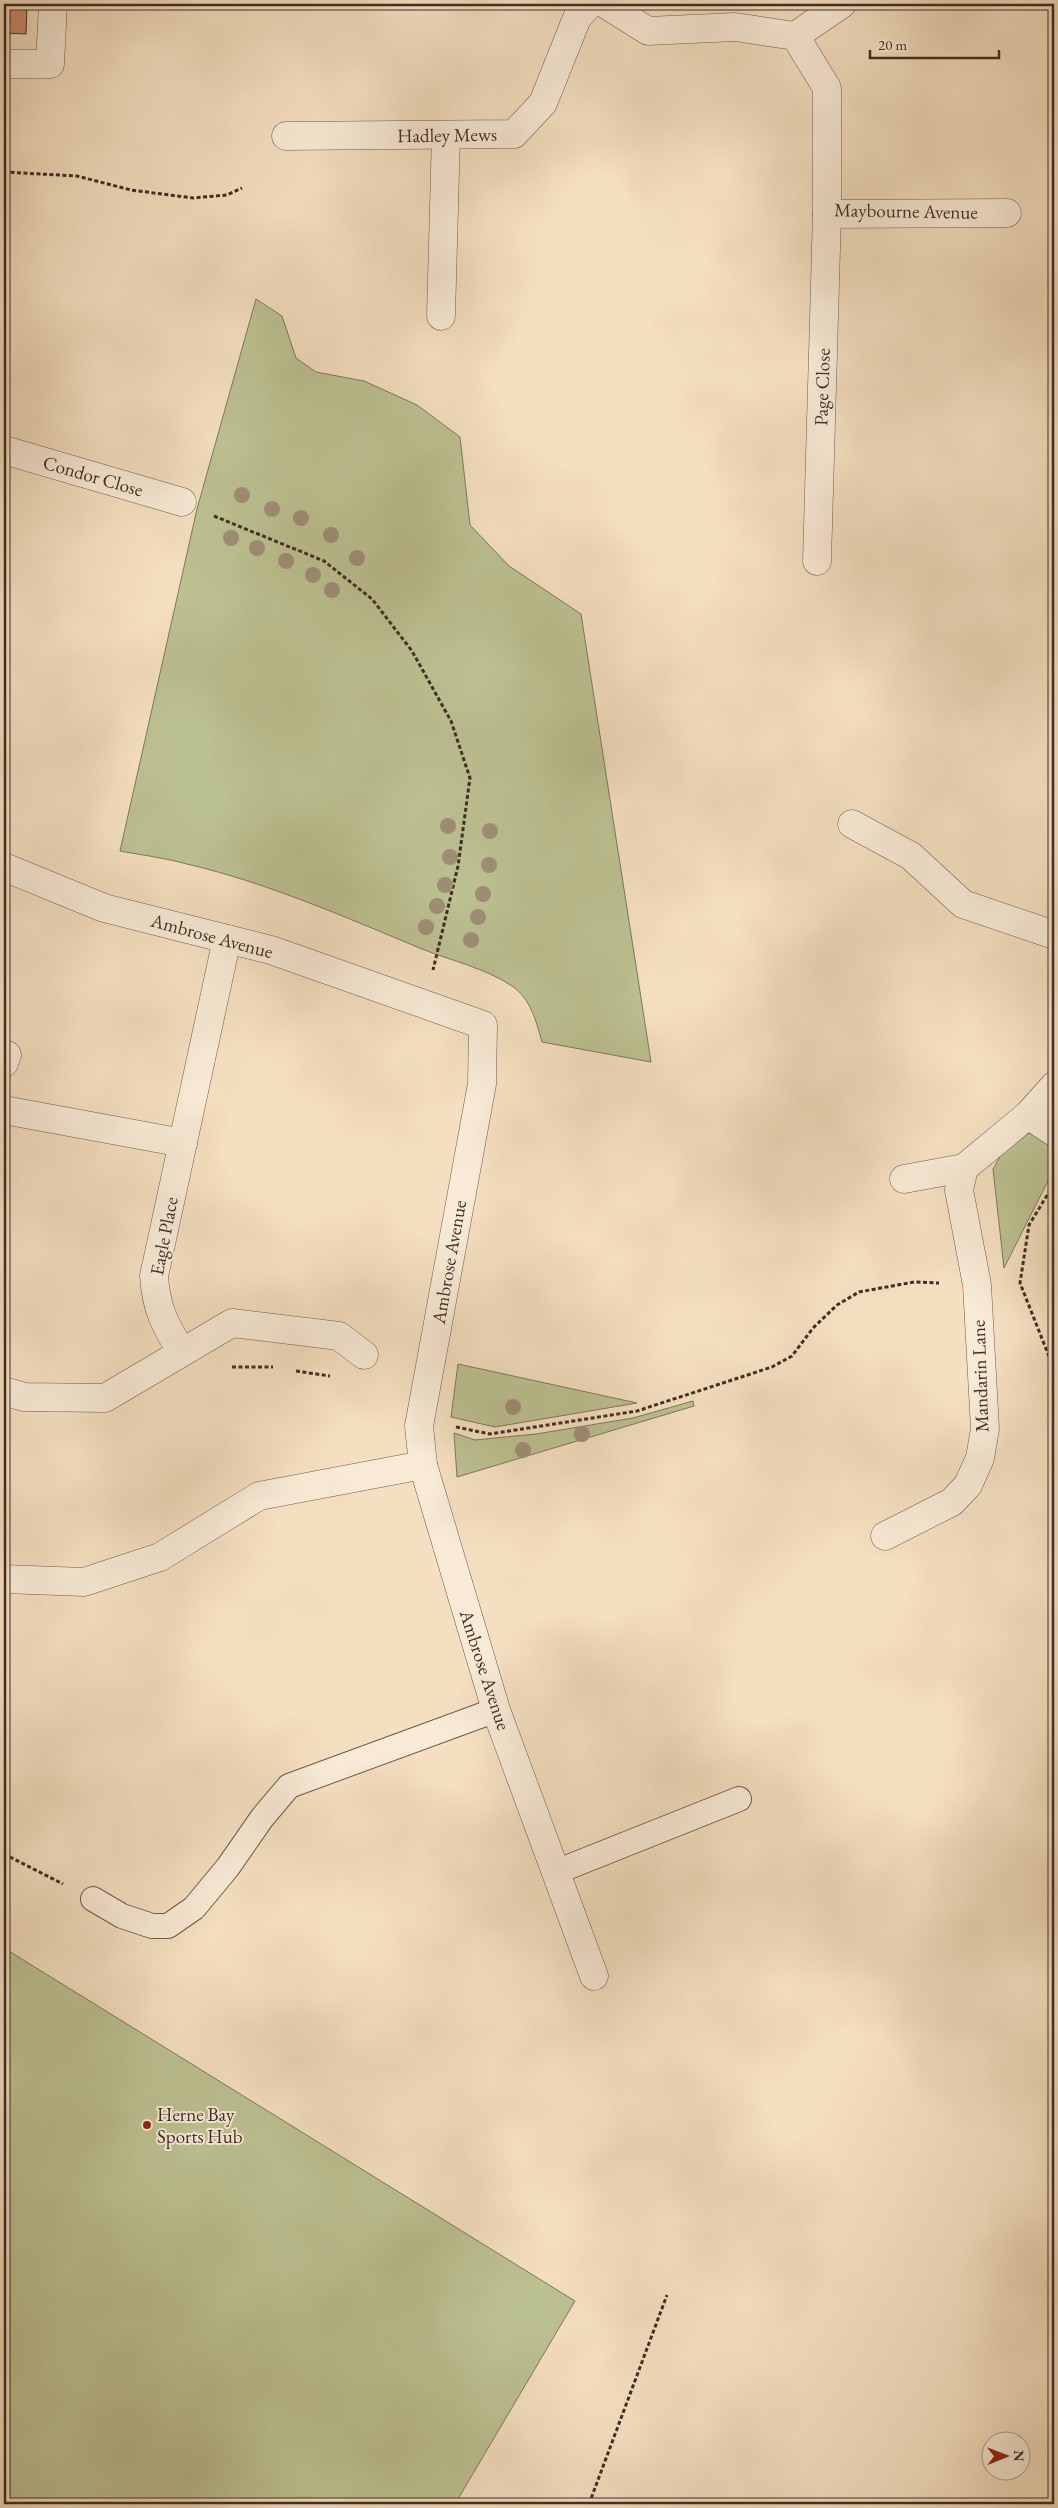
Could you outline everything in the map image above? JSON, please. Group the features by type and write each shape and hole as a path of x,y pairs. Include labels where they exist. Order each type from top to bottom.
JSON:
{"street":[{"path":"4,64 50,64 53,4"},
{"name":"Hadley Mews","path":"286,136 514,134 543,103 577,18 590,4"},
{"path":"605,4 648,31 735,27 795,36 842,4"},
{"name":"Maybourne Avenue","path":"795,36 827,88 827,214 1007,213"},
{"path":"442,316 446,135"},
{"name":"Page Close","path":"817,561 827,214"},
{"name":"Condor Close","path":"4,450 182,502"},
{"path":"852,824 911,856 964,904 1054,935"},
{"name":"Ambrose Avenue","path":"4,867 104,908 271,950 483,1025 482,1084 419,1426 424,1465 496,1710 594,1976"},
{"name":"Eagle Place","path":"182,1352 164,1323 155,1297 154,1276 227,939"},
{"path":"904,1179 964,1168 1028,1115 1054,1086"},
{"path":"4,1110 183,1143"},
{"path":"1028,1115 1054,1132"},
{"name":"Mandarin Lane","path":"885,1536 952,1502 968,1485 980,1458 985,1429 976,1285 959,1190 964,1168"},
{"path":"4,1392 24,1397 105,1398 232,1323 338,1336 364,1355"},
{"path":"4,1579 84,1582 160,1557 259,1496 424,1465"}],"lane":[{"path":"92,1899 122,1916 152,1926 168,1926 194,1908 228,1867 262,1818 289,1786 496,1710"},
{"path":"556,1872 739,1799"}],"path":[{"path":"4,172 77,176 131,190 193,198 227,195 242,188"},
{"path":"182,502 324,561 372,599 412,651 451,722 470,778 458,866 425,1004"},
{"path":"1054,1184 1029,1225 1020,1283 1054,1369"},
{"path":"419,1426 452,1426 490,1434 637,1411 772,1367 792,1356 814,1328 837,1305 859,1292 914,1282 976,1285 1020,1283"},
{"path":"224,1367 279,1368"},
{"path":"288,1369 333,1377"},
{"path":"4,1854 92,1899"},
{"path":"590,2504 667,2295"}],"green space":[{"path":"256,299 282,316 296,358 316,372 364,381 417,405 460,437 470,525 509,566 581,614 651,1062 542,1042 532,1011 524,997 512,986 480,970 247,881 179,862 120,851 197,509"},
{"path":"1039,1132 1054,1143 1054,1169 1004,1268 993,1169 1006,1146 1018,1135"},
{"path":"458,1364 637,1403 495,1427 451,1417"},
{"path":"693,1401 694,1406 457,1477 454,1433 475,1440 536,1434 633,1418"},
{"name":"Herne Bay Sports Hub","path":"4,1948 575,2301 455,2504 4,2504"}],"building":[{"path":"4,4 27,4 26,34 4,33"}],"place":[{"name":"Herne Bay Sports Hub","path":"147,2125"}]}
